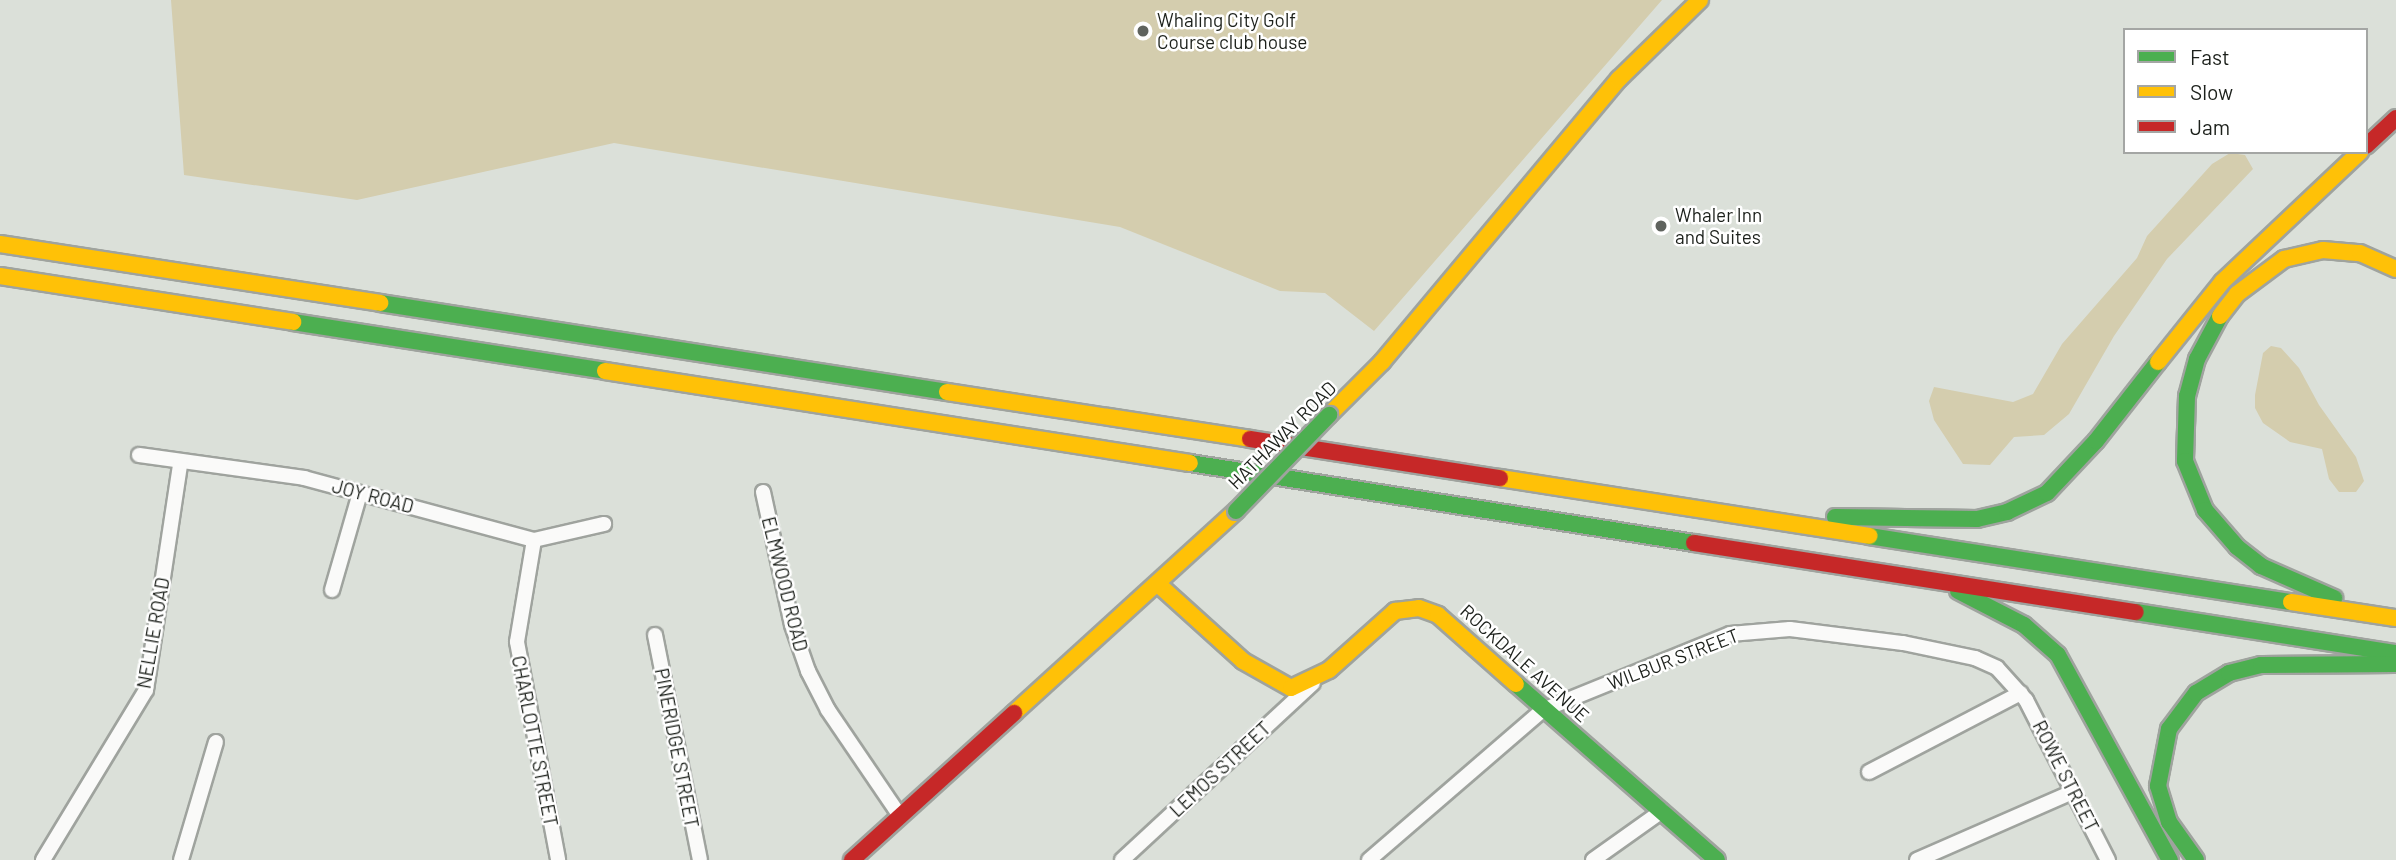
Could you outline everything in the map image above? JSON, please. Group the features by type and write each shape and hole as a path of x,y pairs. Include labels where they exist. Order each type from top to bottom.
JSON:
{"main road":[{"name":"HATHAWAY ROAD","path":"852,860 1159,585 1236,511 1390,352 1619,79 1700,0"},
{"path":"2368,144 2396,118"},
{"path":"1735,514 1962,520 2007,512 2034,501 2059,482 2089,449 2222,282 2358,154"},
{"path":"0,244 2394,617"},
{"path":"2394,617 2289,580 2237,547 2194,489 2182,430 2191,377 2205,341 2231,301 2267,268 2284,259 2323,250 2360,253 2396,269"},
{"path":"0,276 2396,653"},
{"path":"1920,576 2003,612 2058,655 2081,690 2136,804 2170,860"},
{"name":"ROCKDALE AVENUE","path":"1159,585 1195,621 1268,679 1291,688 1318,678 1389,615 1419,608 1463,632 1543,710 1717,860"},
{"path":"2196,860 2169,822 2158,786 2169,729 2196,693 2229,673 2262,665 2396,664"}],"street":[{"name":"JOY ROAD","path":"139,455 180,464 304,478 534,540 604,524"},
{"name":"NELLIE ROAD","path":"43,860 146,690 180,464"},
{"name":"ELMWOOD ROAD","path":"763,492 792,625 808,671 828,710 900,816"},
{"path":"332,590 360,493"},
{"name":"CHARLOTTE STREET","path":"534,540 517,642 558,860"},
{"name":"WILBUR STREET","path":"1369,860 1543,710 1721,637 1778,629 1829,631 1975,658 1997,668 2021,693"},
{"name":"PINERIDGE STREET","path":"655,635 700,860"},
{"name":"LEMOS STREET","path":"1122,860 1318,678"},
{"path":"1869,772 2021,693"},
{"name":"ROWE STREET","path":"2021,693 2108,860"},
{"path":"181,860 216,742"},
{"path":"1917,860 2073,792"},
{"path":"1593,860 1662,811"}],"shaded area":[{"path":"171,0 1662,0 1374,331 1325,293 1280,291 1120,227 614,143 357,200 184,175"},
{"path":"2228,154 2238,154 2245,155 2253,169 2167,259 2114,336 2069,414 2044,435 2014,437 1990,465 1963,464 1934,420 1929,401 1934,387 2013,402 2033,394 2062,344 2137,258 2147,236 2212,164"},
{"path":"2271,346 2281,348 2299,368 2319,405 2356,457 2364,481 2356,492 2339,492 2329,479 2322,449 2290,442 2263,423 2255,408 2255,395 2263,353"}],"traffic: fast":[{"path":"380,303 947,392"},
{"path":"2220,316 2197,359 2187,396 2185,461 2205,510 2237,547 2261,566 2334,598"},
{"path":"293,322 605,371"},
{"path":"1835,517 1977,519 2007,512 2047,493 2096,441 2158,362"},
{"path":"1236,511 1329,415"},
{"path":"1190,463 1694,543"},
{"path":"1869,536 2291,602"},
{"path":"1958,591 2024,625 2058,655 2170,860"},
{"path":"2136,612 2396,653"},
{"path":"2196,860 2169,822 2158,786 2169,729 2196,693 2229,673 2261,665 2396,664"},
{"path":"1516,684 1717,860"}],"traffic: slow":[{"path":"1329,415 1382,362 1619,79 1700,0"},
{"path":"2158,362 2222,282 2358,154"},
{"path":"0,244 380,303"},
{"path":"2220,316 2237,294 2284,259 2323,250 2360,253 2396,269"},
{"path":"0,276 293,322"},
{"path":"605,371 1190,463"},
{"path":"947,392 1250,439"},
{"path":"1500,478 1869,536"},
{"path":"1014,713 1236,511"},
{"path":"1159,585 1243,661 1291,688 1329,670 1395,611 1419,608 1438,615 1516,684"},
{"path":"2291,602 2396,618"}],"traffic: jam":[{"path":"2368,144 2396,118"},
{"path":"1250,439 1500,478"},
{"path":"1694,543 2136,612"},
{"path":"852,860 1014,713"}],"place":[{"name":"Whaling City Golf Course club house","path":"1143,31"},
{"name":"Whaler Inn and Suites","path":"1661,226"}]}
